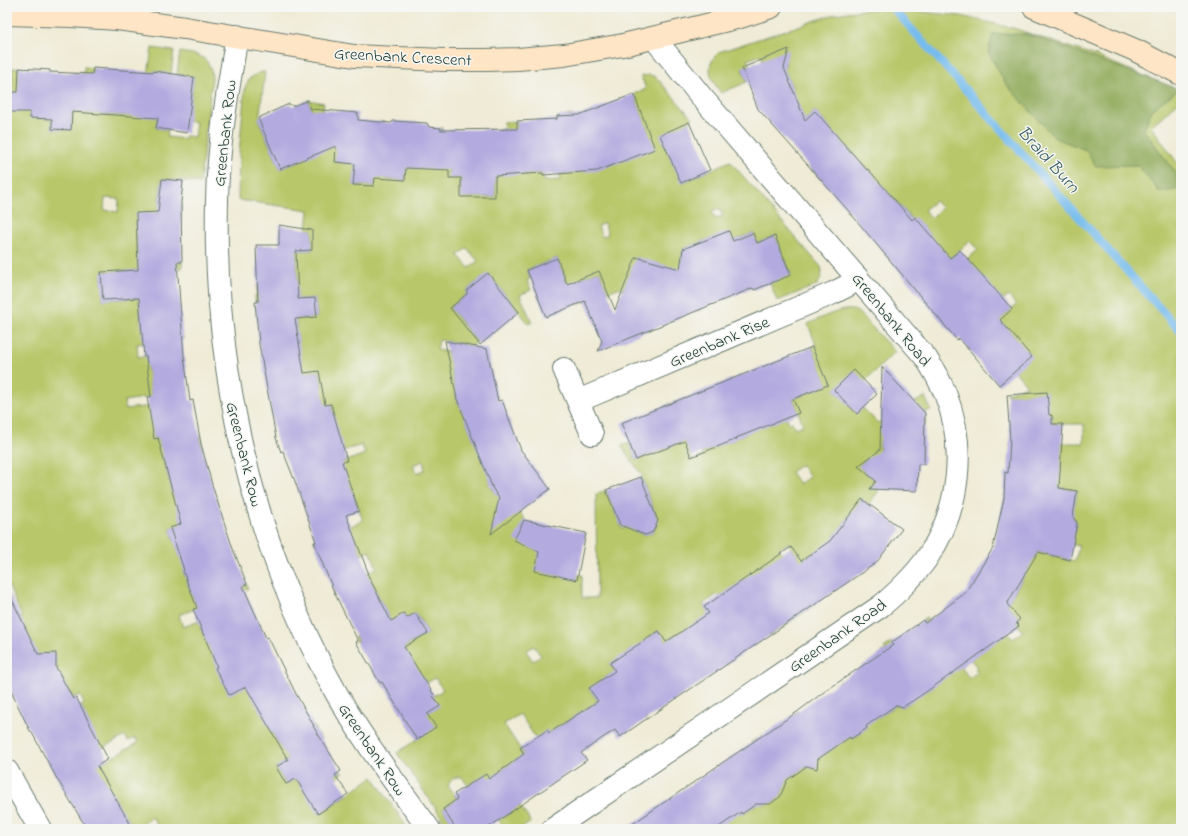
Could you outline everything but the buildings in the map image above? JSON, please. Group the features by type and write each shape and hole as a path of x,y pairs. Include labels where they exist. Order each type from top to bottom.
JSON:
{"street":[{"name":"Greenbank Crescent","path":"7,14 70,16 185,28 354,56 457,60 518,59 564,55 654,38 740,17 771,7"},
{"path":"1034,7 1135,50 1181,74"},
{"name":"Greenbank Row","path":"237,36 219,158 217,240 218,282 223,336 233,405 243,452 261,518 277,565 292,604 310,642 328,678 349,713 382,763 429,829"},
{"name":"Greenbank Road","path":"552,829 880,606 900,589 926,559 935,544 950,511 956,485 958,448 955,426 942,386 926,358 654,38"},
{"name":"Greenbank Rise","path":"578,401 833,294 847,286 857,277"},
{"path":"564,369 592,434"},
{"path":"7,771 40,829"}],"green space":[{"path":"869,9 902,10 961,16 1013,28 1096,56 1181,91 1181,100 1151,126 1181,168 1181,829 712,829 732,804 710,771 712,769 742,814 760,802 762,804 766,804 775,801 780,796 783,789 751,742 763,735 785,768 816,747 794,714 797,711 810,729 850,737 852,739 867,728 837,684 840,681 850,697 859,691 878,718 896,705 903,707 909,703 904,685 882,652 886,650 884,648 891,643 915,675 923,620 926,618 969,678 978,672 975,669 977,667 971,660 968,592 1013,639 1023,631 1016,623 1020,619 1007,605 1029,567 994,546 996,542 1075,561 1079,546 1039,536 1075,532 1077,523 1074,518 1065,516 1075,504 1077,491 1053,486 1061,450 1010,446 1010,443 1084,443 1084,424 1052,424 1052,415 1049,415 1007,395 1007,393 1027,386 1015,371 975,356 967,348 1016,305 1009,296 1003,300 922,297 978,250 970,241 947,261 891,261 884,253 916,224 890,194 864,216 856,207 849,213 845,209 855,200 874,175 869,169 867,170 852,153 821,180 809,167 841,141 815,111 784,138 793,89 784,68 786,63 784,59 763,60 761,55 747,60 749,65 742,69 747,82 721,93 714,83 710,72 710,67 714,57 719,52 835,14","holes":["935,201 942,208 931,218 924,210"]},
{"path":"993,34 1027,34 1179,89 1151,110 1144,130 1176,173 1177,190 1159,192 1138,165 1096,166 1086,150 1055,138 1006,84 988,52"},
{"path":"152,48 174,51 171,74 154,71 148,115 158,116 156,128 168,130 167,137 185,139 185,136 194,137 196,122 187,121 194,77 177,74 180,52 198,55 206,60 209,65 212,78 200,183 162,179 159,201 181,203 181,220 136,221 138,263 182,262 182,268 102,272 103,300 139,298 143,339 183,336 183,339 137,344 138,357 146,356 151,392 188,387 188,391 124,401 125,409 153,406 154,439 159,438 161,443 200,436 203,451 164,462 174,497 212,486 183,524 170,528 174,541 197,565 183,571 196,604 247,584 248,589 179,615 183,627 213,616 215,620 200,627 205,640 247,686 254,699 290,681 291,684 274,693 262,714 280,746 314,726 321,739 276,767 286,784 298,777 308,792 341,771 342,774 310,800 319,814 373,777 408,829 160,829 152,817 134,828 125,814 101,829 61,785 138,743 136,738 128,741 125,736 90,755 36,740 85,714 81,706 84,704 80,695 73,698 60,674 13,697 11,694 56,671 55,655 50,653 39,657 7,623 22,617 7,582 7,567 9,566 7,560 7,112 10,112 12,68 19,68 31,91 30,118 52,119 52,129 71,130 73,73 84,74 84,67 93,68 90,113 130,116 132,93 148,75","holes":["105,198 119,199 118,212 104,210"]},
{"path":"260,72 265,72 259,121 280,169 298,162 317,122 308,100 324,103 322,115 337,139 335,162 355,164 354,185 374,186 379,122 384,122 386,179 405,180 406,168 439,152 442,128 441,160 449,165 449,178 461,178 461,197 495,197 495,176 499,176 498,129 504,129 504,122 517,121 520,168 524,168 524,174 543,173 544,181 560,180 560,174 572,173 567,115 572,115 572,118 648,132 634,94 646,89 641,76 650,75 656,77 692,118 689,122 682,183 730,161 821,267 821,278 817,285 777,301 770,283 791,274 775,236 757,243 753,233 715,248 705,240 683,249 681,261 701,310 697,311 687,287 629,275 652,330 648,331 630,286 622,289 621,287 607,292 599,271 579,279 588,301 576,305 557,258 527,270 530,279 527,280 531,290 520,295 532,322 529,324 494,281 482,284 476,282 467,290 467,294 450,308 477,342 472,346 439,340 437,350 489,360 451,369 458,404 497,395 498,399 461,407 483,464 521,450 525,456 489,484 503,503 497,508 495,514 500,521 519,512 525,519 515,540 541,524 578,575 582,575 582,598 597,598 596,494 606,490 622,529 636,523 639,533 645,535 653,532 656,526 652,517 656,515 641,477 643,476 621,446 629,443 636,460 682,442 668,404 670,403 693,460 703,456 702,453 736,439 716,386 766,366 789,423 792,422 795,428 803,425 793,399 827,385 812,347 816,345 808,324 833,313 853,310 858,312 895,352 865,381 857,413 863,408 878,423 893,409 900,416 915,402 925,397 931,410 925,412 925,425 896,441 880,441 879,459 868,459 862,463 862,470 867,474 879,474 878,492 846,534 803,564 788,543 779,549 816,604 769,636 747,603 732,613 718,594 703,604 716,624 719,646 730,662 726,665 704,632 687,643 680,632 666,642 658,631 650,636 678,677 610,664 647,719 645,720 636,706 589,688 598,701 549,733 547,730 544,732 546,754 520,714 504,724 524,755 500,771 522,804 520,806 531,822 520,829 505,829 499,820 511,812 507,805 471,790 462,777 457,777 450,782 448,786 457,799 443,809 456,829 450,829 397,753 435,727 411,729 433,696 443,690 435,678 425,684 416,668 385,687 381,682 393,662 408,653 404,647 428,633 416,613 407,618 404,614 356,642 354,638 389,617 368,575 334,592 333,589 377,568 370,551 361,555 350,528 314,542 313,541 363,521 351,487 330,467 365,454 362,445 335,453 334,415 331,404 279,419 322,386 319,371 304,373 301,358 265,364 297,338 296,319 317,317 315,298 255,302 255,295 257,295 257,286 297,286 297,251 312,250 312,230 307,229 309,210 238,200 239,153 245,87 250,78","holes":["719,208 723,216 715,219 712,211","604,223 608,234 602,237 598,226","467,248 478,261 469,268 458,255","423,461 425,470 416,473 413,465","801,465 810,477 799,484 791,472","534,646 541,656 533,661 526,651"]}],"waterway":[{"name":"Braid Burn","path":"892,7 1181,332"}]}
